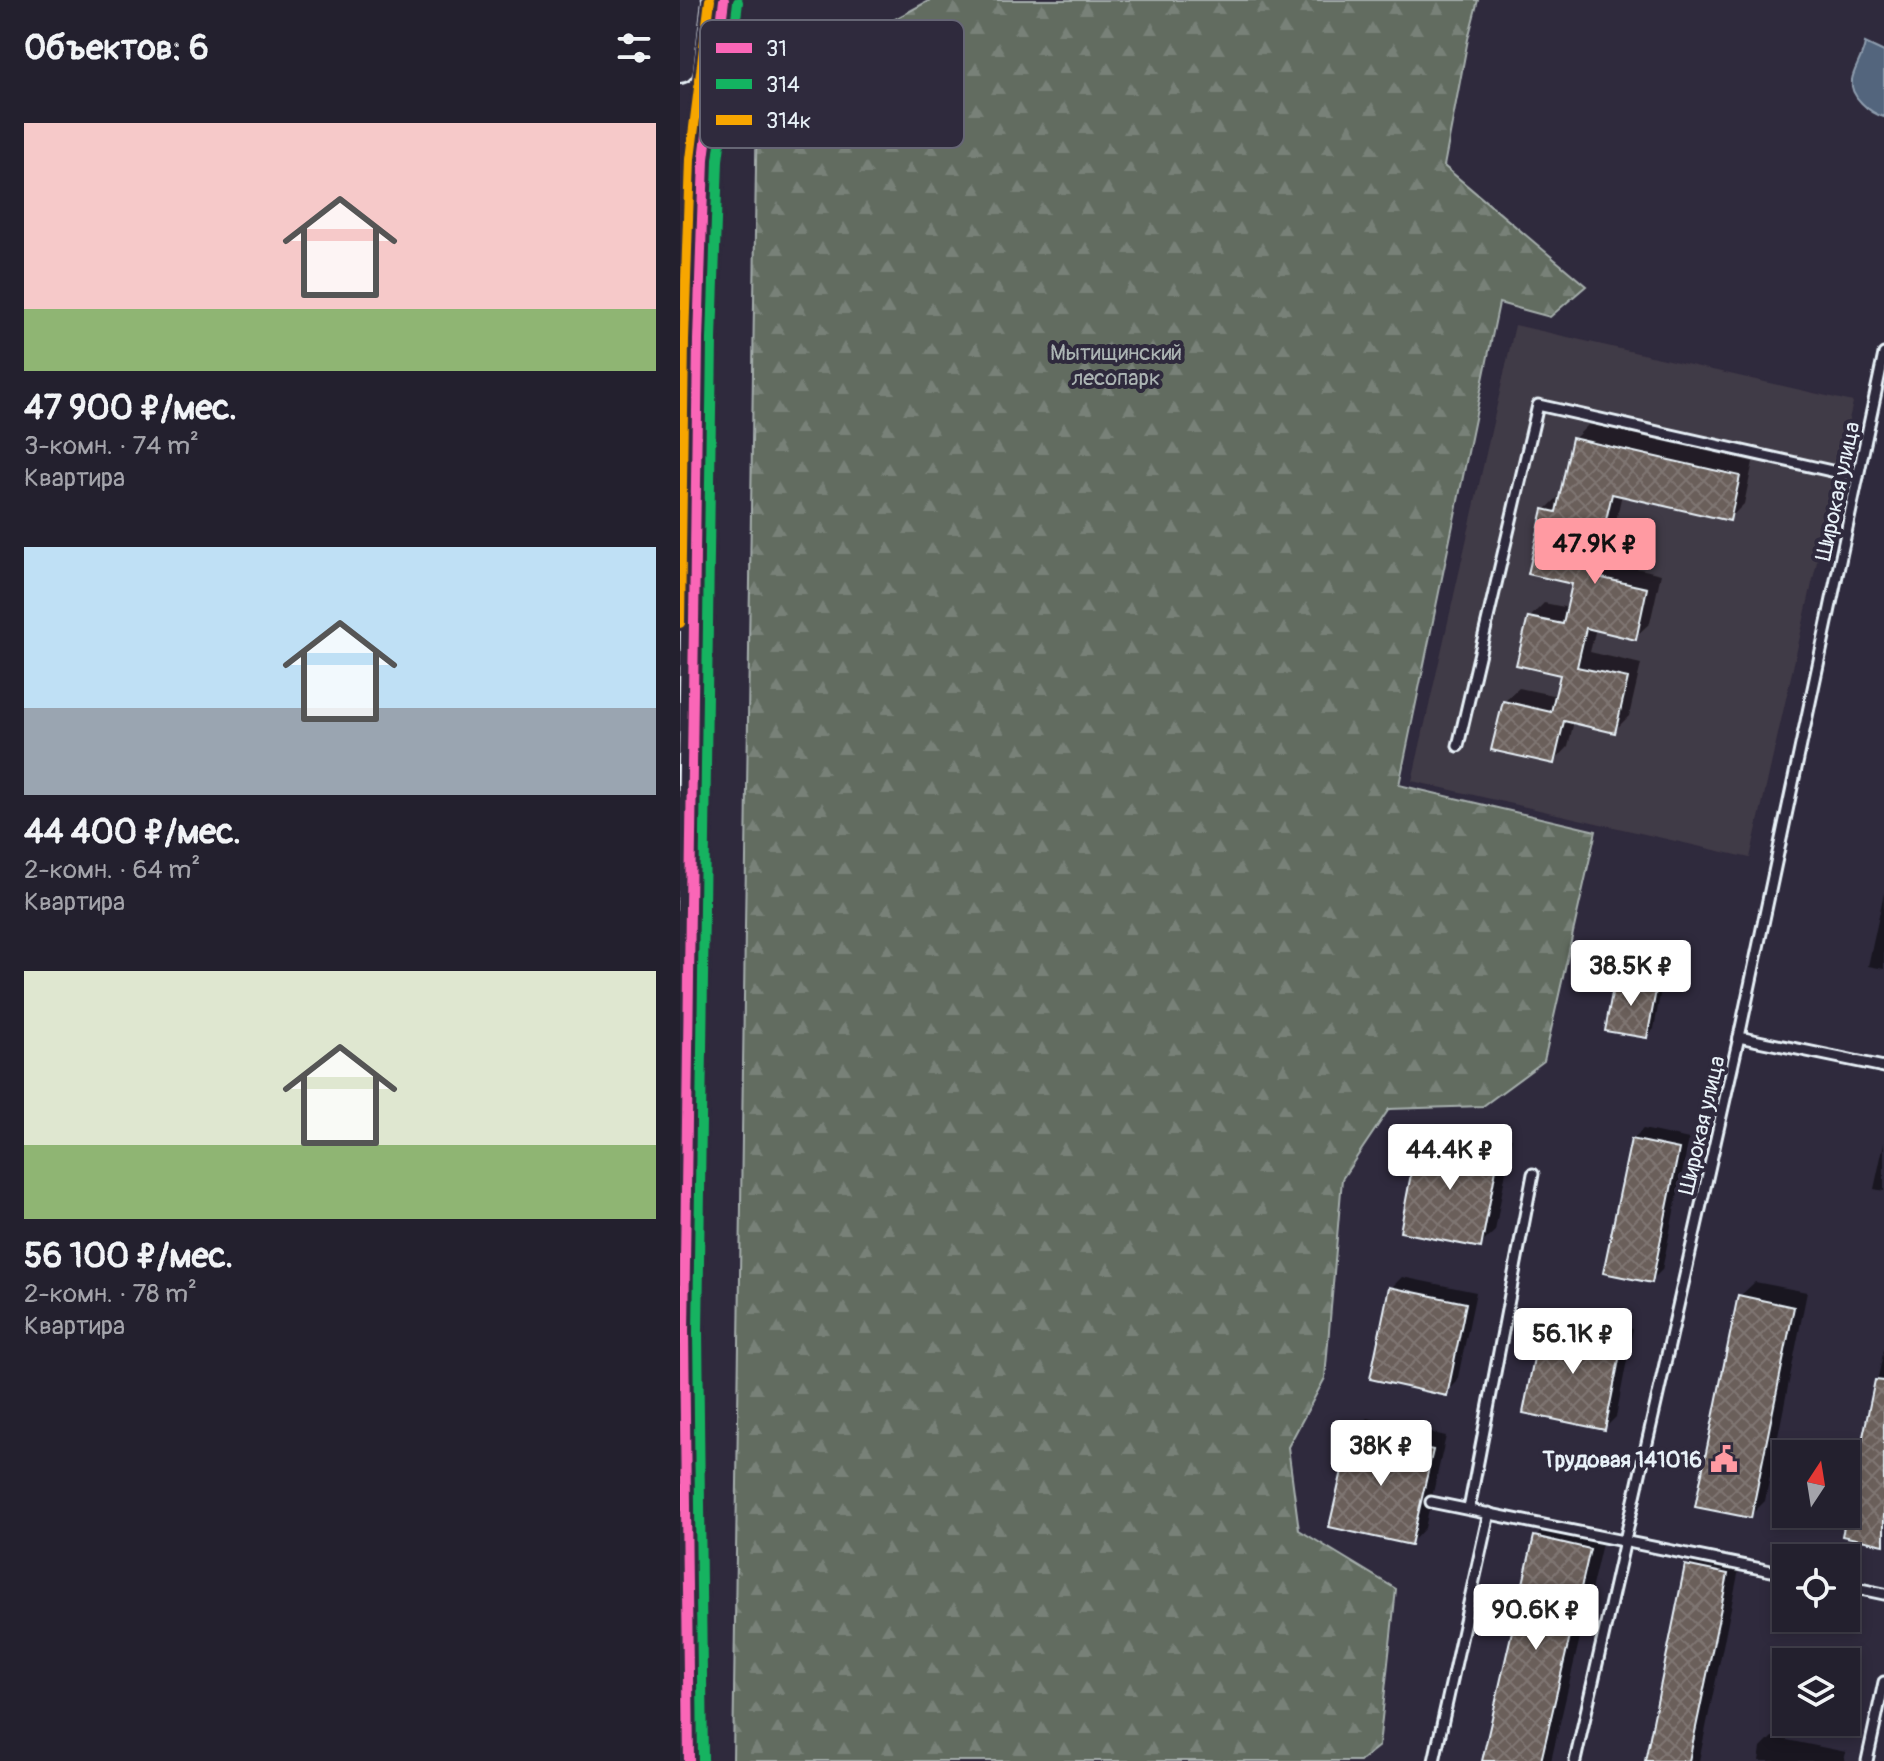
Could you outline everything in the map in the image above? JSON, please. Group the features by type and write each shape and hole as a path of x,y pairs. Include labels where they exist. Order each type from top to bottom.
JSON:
{"main road":[{"path":"680,69 688,0"},
{"path":"721,20 724,0"},
{"path":"689,1761 684,1332 698,340 705,148"}],"lane":[{"name":"Широкая улица","path":"1575,1761 1739,1037 1884,354"},
{"path":"1458,746 1538,405 1858,477"},
{"path":"1739,1037 1884,1067"},
{"path":"1469,1509 1533,1174"},
{"path":"1431,1502 1772,1571"},
{"path":"1434,1761 1489,1513"},
{"path":"1860,1589 1884,1594"},
{"path":"1867,1761 1884,1682"}],"shaded area":[{"path":"1515,325 1853,402 1750,858 1412,781"}],"green space":[{"name":"Мытищинский лесопарк","path":"930,0 1478,0 1444,166 1586,286 1550,317 1499,303 1399,785 1596,831 1544,1061 1483,1106 1389,1109 1342,1179 1325,1378 1288,1447 1299,1530 1396,1589 1379,1746 1360,1761 733,1761 756,148 964,148 964,20 893,20"}],"water":[{"path":"1865,43 1884,52 1884,117 1862,103 1852,86"}],"building":[{"path":"1572,438 1740,476 1730,521 1612,494 1593,576 1647,588 1636,640 1586,628 1577,667 1628,678 1615,733 1564,721 1554,764 1491,750 1503,701 1551,712 1560,675 1516,665 1528,617 1563,624 1572,584 1528,574 1543,509 1556,512"},
{"path":"1615,977 1657,985 1647,1038 1605,1031"},
{"path":"1418,1137 1499,1153 1481,1248 1400,1232"},
{"path":"1631,1139 1679,1149 1652,1283 1603,1273"},
{"path":"1389,1287 1466,1303 1447,1396 1370,1379"},
{"path":"1738,1295 1794,1307 1751,1518 1695,1507"},
{"path":"1541,1323 1623,1339 1605,1430 1523,1413"},
{"path":"1875,1380 1884,1381 1884,1545 1842,1536 1844,1528 1860,1528 1860,1451"},
{"path":"1351,1432 1433,1450 1411,1545 1329,1527"},
{"path":"1534,1536 1590,1549 1541,1761 1482,1761"},
{"path":"1685,1565 1728,1574 1689,1761 1645,1761"}],"transit line":[{"name":"314к","path":"707,20 710,0"},
{"name":"31","path":"721,20 724,0"},
{"name":"314","path":"736,20 738,2"},
{"name":"314к","path":"680,623 690,159 700,80"},
{"name":"31","path":"689,1761 684,1332 698,340 705,148"},
{"name":"314","path":"703,1761 698,1332 712,340 720,148"}],"place":[{"name":"Трудовая 141016","path":"1724,1459"}]}
